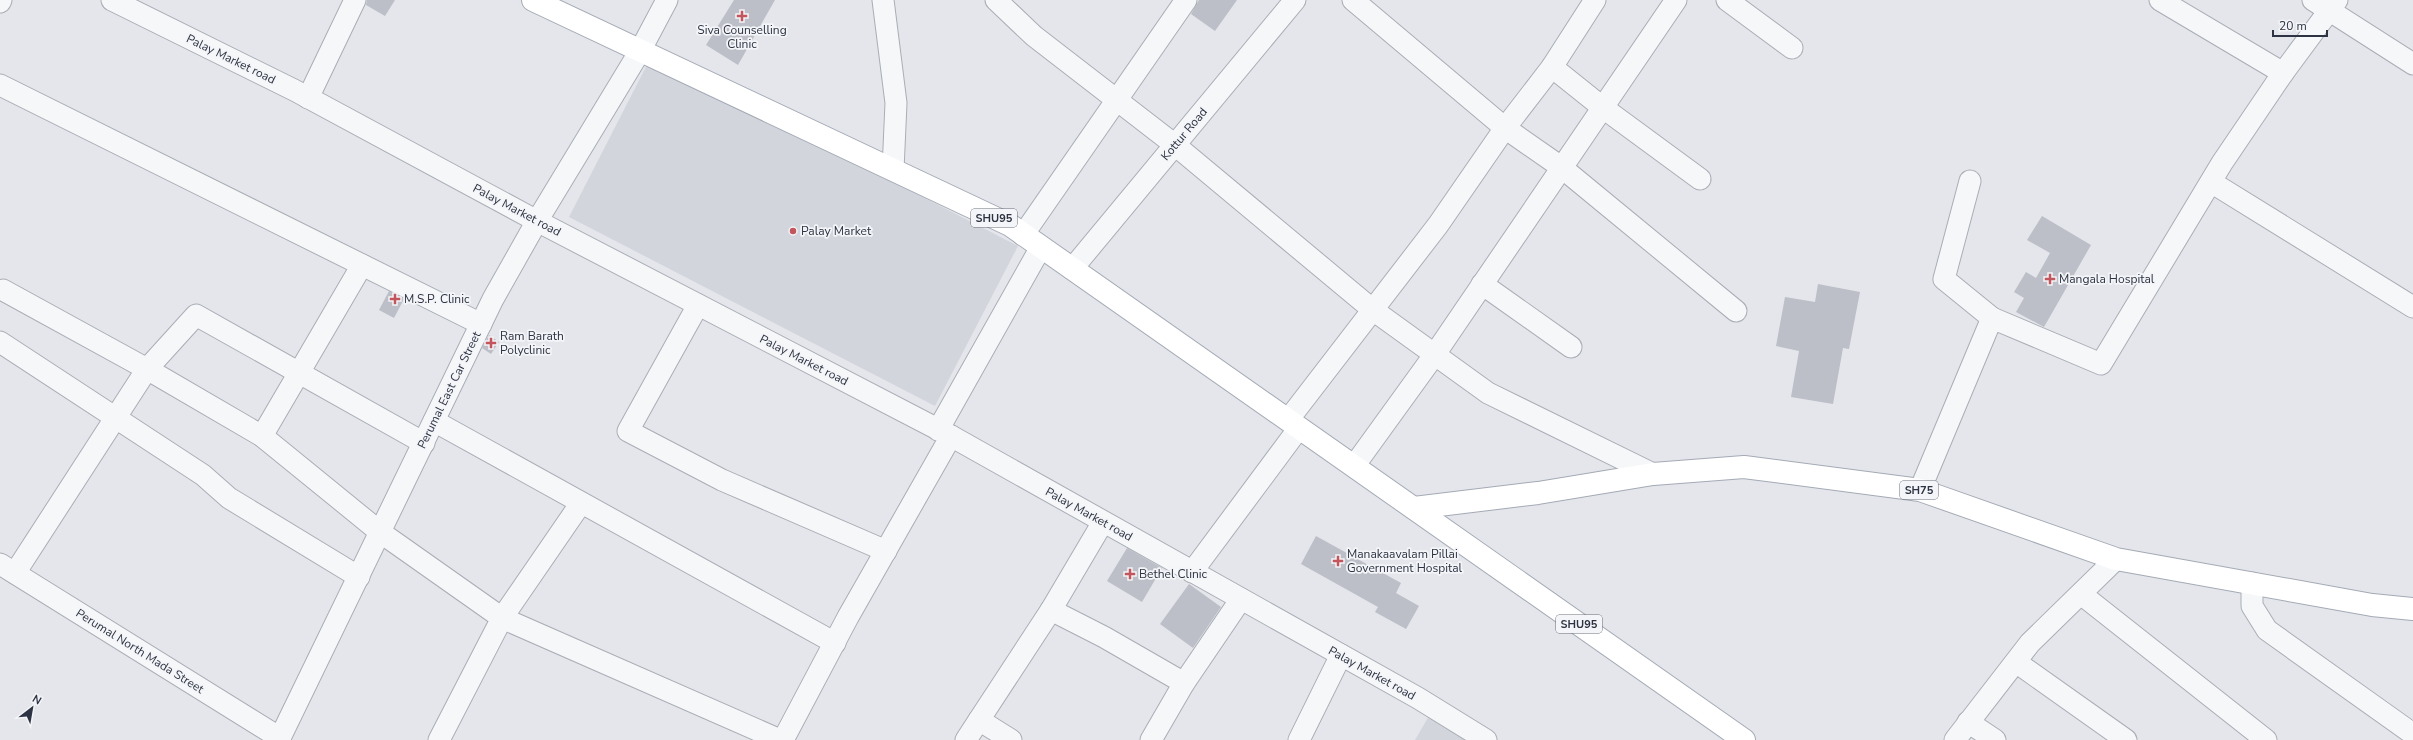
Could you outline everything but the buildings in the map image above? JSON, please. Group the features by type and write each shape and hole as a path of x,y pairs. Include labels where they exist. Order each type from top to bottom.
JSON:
{"main road":[{"name":"SHU95","path":"533,0 1010,225 1744,740"},
{"name":"SH75","path":"1414,508 1538,493 1653,474 1744,467 1920,490 2116,559 2372,605 2413,609"}],"street":[{"name":"Palay Market road","path":"112,0 308,98 537,221 945,433 1418,698 1486,740"},
{"path":"308,98 355,0"},
{"name":"Perumal East Car Street","path":"280,739 481,324 537,221 640,50 668,0"},
{"path":"882,0 896,103 893,170"},
{"path":"996,0 1034,36 1175,145 1373,310 1488,393 1653,474"},
{"path":"1023,234 1115,99 1186,0"},
{"name":"Kottur Road","path":"1072,269 1295,0"},
{"path":"1353,0 1505,128 1561,167 1736,311"},
{"path":"1192,572 1373,310 1438,225 1505,128 1552,67 1596,0"},
{"path":"1354,466 1435,354 1676,0"},
{"path":"1727,0 1792,48"},
{"path":"2160,0 2283,73"},
{"path":"1970,181 1944,279 1992,318 2101,364 2211,182 2327,4 2413,64"},
{"path":"1552,67 1602,107 1700,179"},
{"path":"0,85 481,324"},
{"path":"2211,182 2413,307"},
{"path":"3,290 147,369 262,436 380,532 502,618 782,740 886,550 1042,247"},
{"path":"262,436 362,265"},
{"path":"1482,284 1570,347"},
{"path":"698,305 628,431 722,480 886,550"},
{"path":"8,568 115,417 147,369 196,315 424,443"},
{"path":"1920,490 1992,318"},
{"path":"0,342 203,475 229,498 359,577"},
{"path":"434,421 835,643"},
{"path":"439,740 502,618 581,503"},
{"path":"966,740 1050,610 1103,522"},
{"path":"1955,740 2030,643 2116,559"},
{"name":"Perumal North Mada Street","path":"8,568 280,739"},
{"path":"2252,583 2252,606 2267,630 2413,734"},
{"path":"2081,594 2266,740"},
{"path":"1151,740 1184,683 1241,599"},
{"path":"1050,610 1104,637 1184,683"},
{"path":"1299,740 1341,655"},
{"path":"2016,662 2126,740"},
{"path":"979,720 1011,740"},
{"path":"1968,722 1995,740"}],"shaded area":[{"name":"Palay Market","path":"651,57 1018,246 935,406 569,217"},
{"path":"1429,716 1467,740 1415,740"}],"place":[{"name":"Siva Counselling Clinic","path":"742,16"},
{"name":"Palay Market","path":"793,231"},
{"name":"Mangala Hospital","path":"2050,279"},
{"name":"M.S.P. Clinic","path":"395,299"},
{"name":"Ram Barath Polyclinic","path":"491,343"},
{"name":"Manakaavalam Pillai Government Hospital","path":"1338,561"},
{"name":"Bethel Clinic","path":"1130,574"}]}
